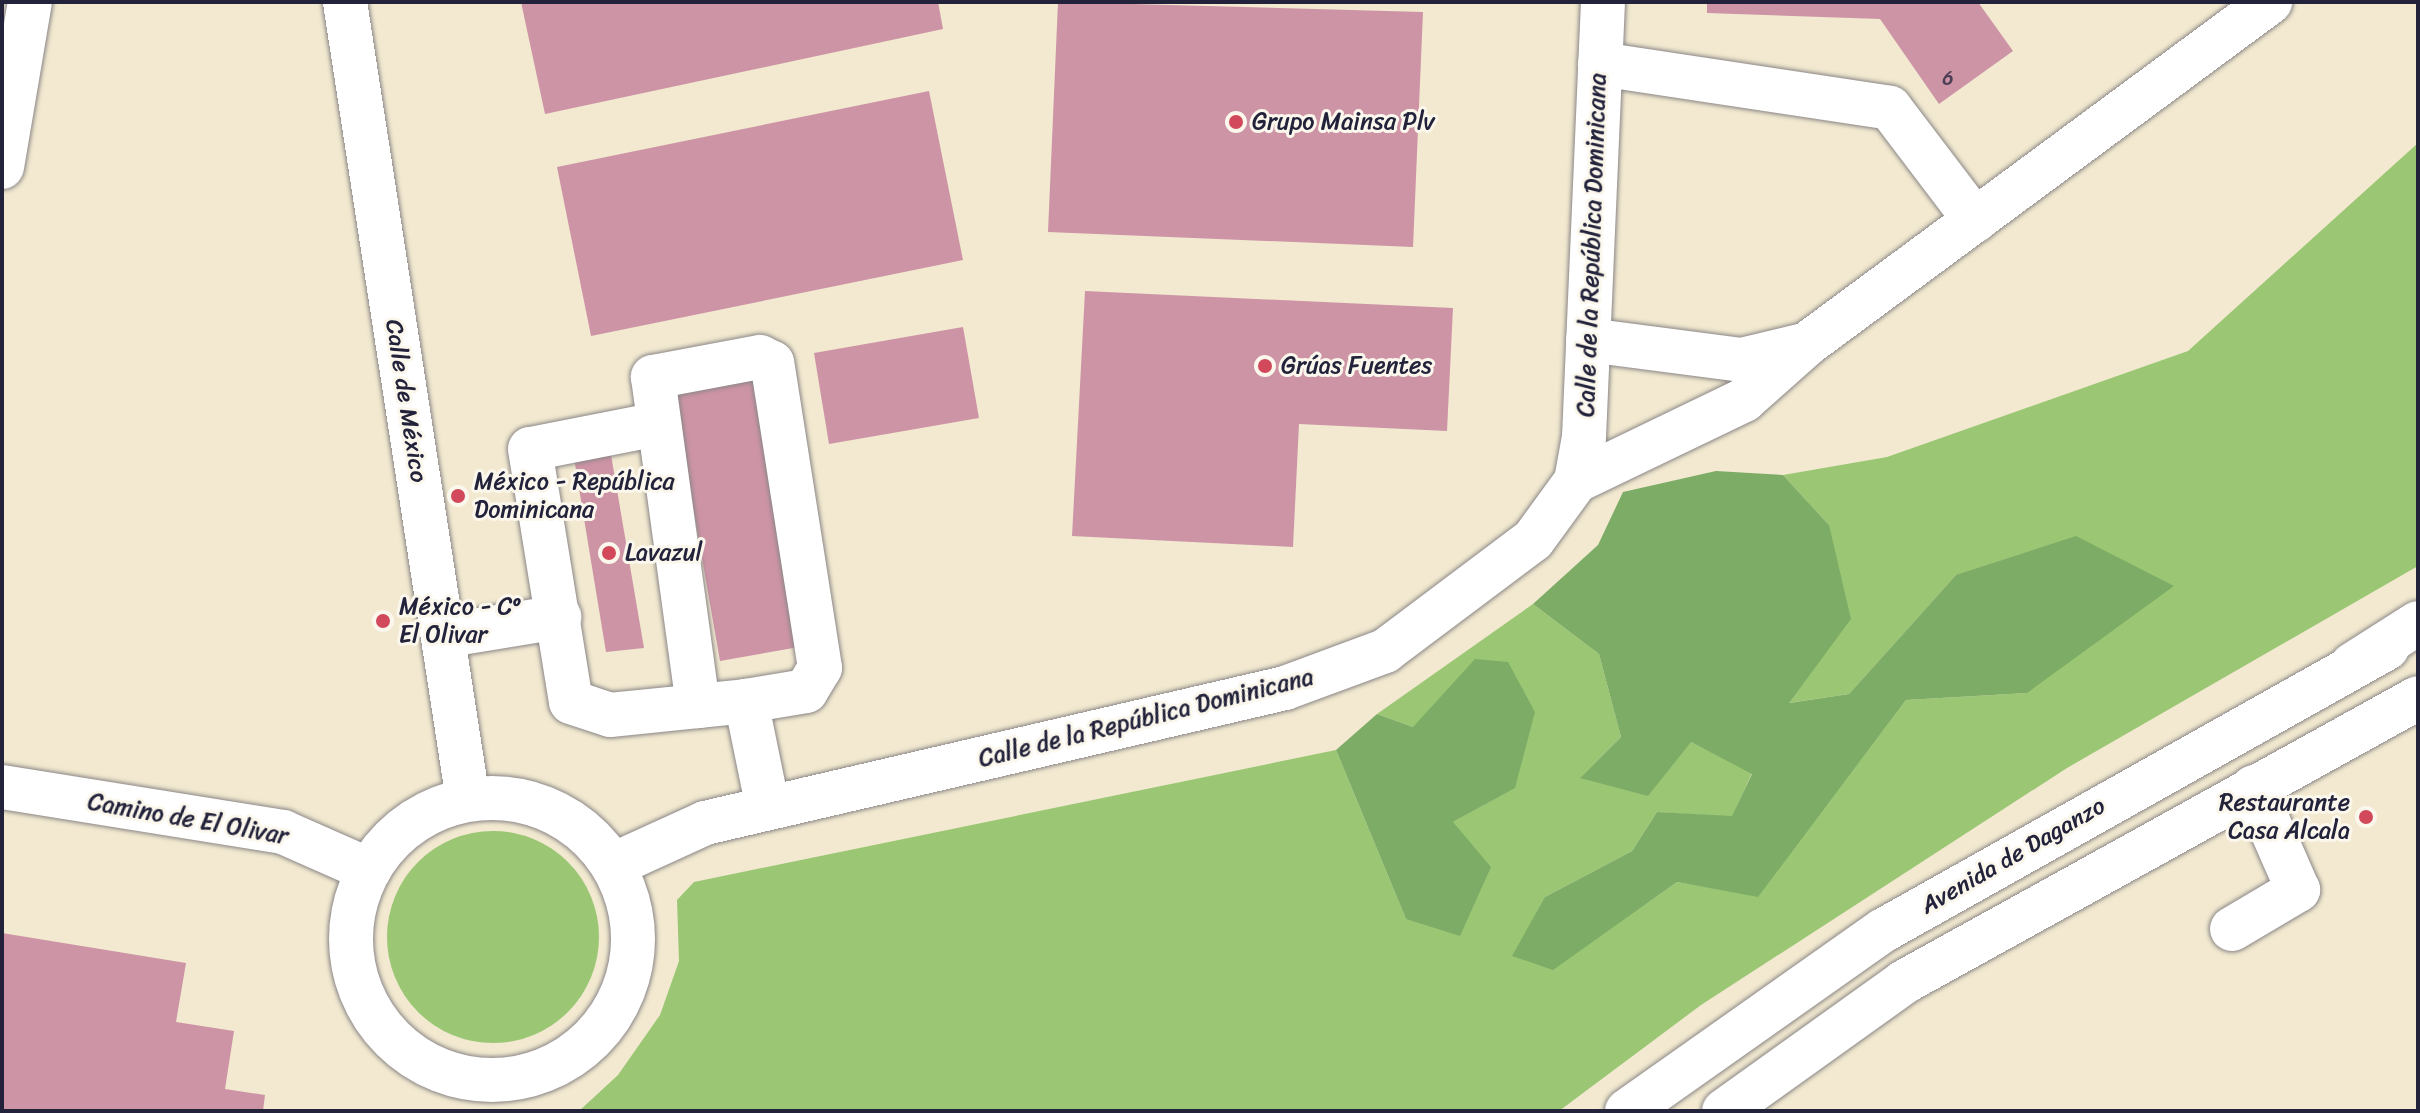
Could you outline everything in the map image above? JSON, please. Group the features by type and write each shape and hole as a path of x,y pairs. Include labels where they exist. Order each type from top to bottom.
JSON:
{"main road":[{"path":"2,167 30,2"},
{"name":"Calle de México","path":"345,2 468,800"},
{"name":"Calle de la República Dominicana","path":"613,865 705,823 1285,688 1385,651 1533,540 1576,481 1588,340 1603,2"},
{"path":"1576,481 1744,400 1807,344 2270,2"},
{"path":"1600,64 1890,108 1975,220"},
{"path":"1588,340 1742,360 1807,344"},
{"path":"658,424 530,449 571,702 610,715 698,706 746,701 806,691 820,668 772,363 760,357 653,377 698,706"},
{"path":"443,636 559,617"},
{"path":"2352,665 2418,623"},
{"name":"Avenida de Daganzo","path":"1627,1111 1884,930 2352,665 2418,633"},
{"path":"1724,1111 1904,982 2418,698"},
{"path":"746,701 768,808"},
{"name":"Camino de El Olivar","path":"2,787 283,832 369,870"},
{"path":"2232,929 2298,890 2253,787"},
{"path":"510,798 549,809 587,833 613,865 630,904 634,952 622,996 596,1036 516,1096 426,1066 387,1035 368,1008 353,965 352,919 369,870 399,832 468,800 510,798"}],"green space":[{"path":"2418,143 2418,566 2067,768 1701,1005 1559,1111 579,1111 618,1075 660,1015 679,961 677,900 694,882 1336,750 1406,919 1453,822 1514,788 1413,727 1377,714 1533,604 1599,654 1621,737 1581,777 1691,742 1752,773 1732,817 1657,812 1632,851 1545,897 1553,969 1677,882 1758,896 1906,700 2027,693 1956,575 1849,694 1788,703 1829,525 1783,475 1887,457 2188,351"},
{"path":"1716,471 1783,475 1829,525 1851,619 1789,703 1849,694 1956,575 2076,536 2174,586 2027,693 1906,700 1758,897 1677,882 1553,970 1512,956 1545,897 1632,851 1657,812 1732,816 1752,774 1691,742 1648,796 1580,778 1621,737 1599,654 1533,604 1598,545 1623,492"},
{"path":"1475,659 1508,662 1535,712 1515,788 1453,822 1491,867 1460,936 1406,919 1336,750 1377,714 1413,727"},
{"path":"493,831 534,839 568,862 591,896 599,937 591,978 568,1012 534,1035 493,1043 452,1035 418,1012 395,978 387,937 395,896 418,862 452,839"}],"building":[{"path":"521,2 938,2 943,29 545,114"},
{"name":"Grupo Mainsa Plv","path":"1058,2 1423,12 1413,247 1048,232"},
{"path":"1707,2 1978,2 2013,51 1939,104 1880,19 1707,13"},
{"path":"929,91 963,260 591,336 557,167"},
{"name":"Grúas Fuentes","path":"1085,291 1453,308 1447,431 1299,424 1293,547 1072,536"},
{"path":"963,327 979,418 829,444 814,353"},
{"path":"752,373 799,647 720,661 672,387"},
{"name":"Lavazul","path":"610,449 644,648 606,652 574,458"},
{"path":"2,933 186,963 176,1022 234,1031 225,1089 265,1095 263,1111 2,1111"}],"place":[{"name":"Grupo Mainsa Plv","path":"1236,122"},
{"name":"Grúas Fuentes","path":"1265,366"},
{"name":"México - República Dominicana","path":"458,496"},
{"name":"Lavazul","path":"609,553"},
{"name":"México - Cº El Olivar","path":"383,621"},
{"name":"Restaurante Casa Alcala","path":"2366,817"}]}
